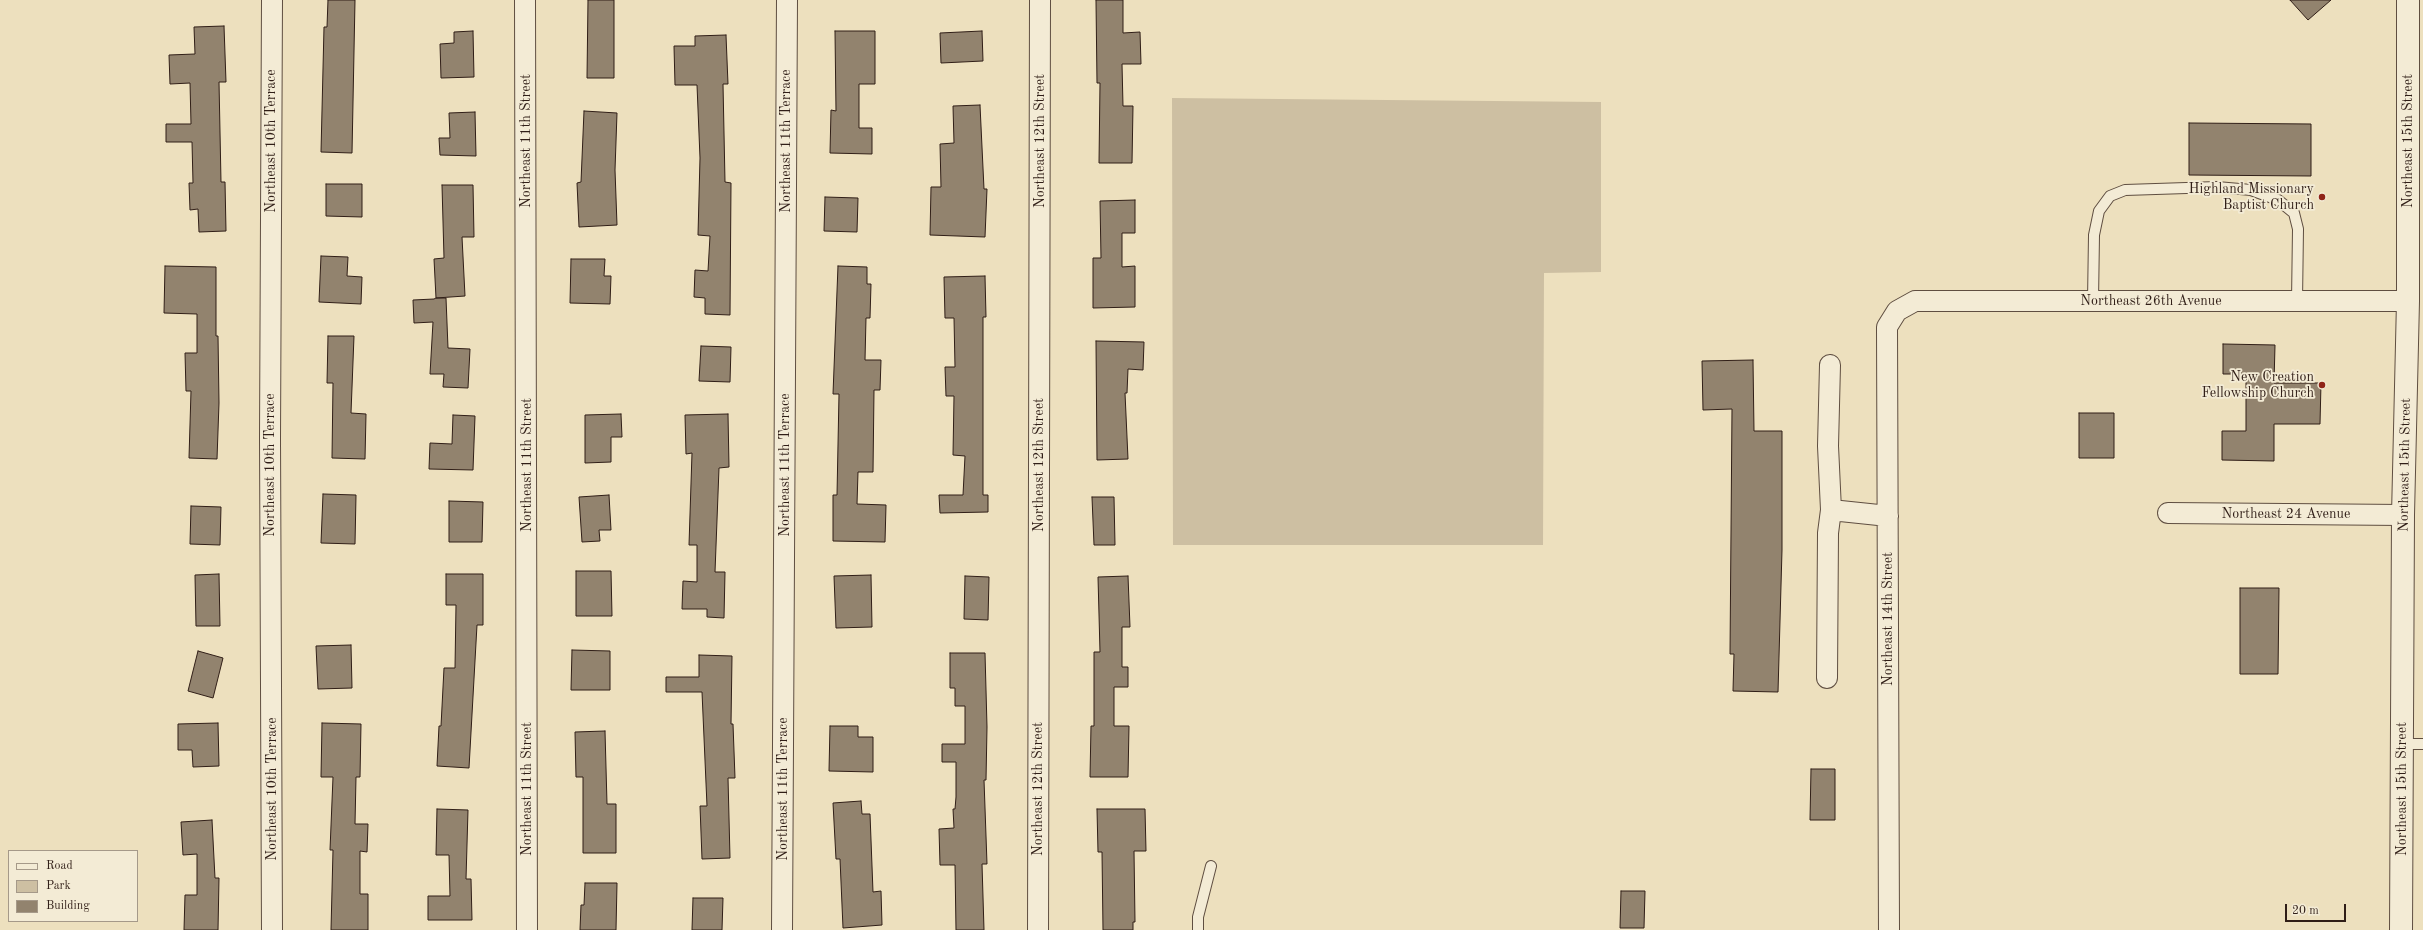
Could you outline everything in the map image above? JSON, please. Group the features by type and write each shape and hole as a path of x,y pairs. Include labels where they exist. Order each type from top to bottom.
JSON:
{"street":[{"name":"Northeast 10th Terrace","path":"272,0 270,446 272,930"},
{"name":"Northeast 11th Street","path":"525,0 527,930"},
{"name":"Northeast 11th Terrace","path":"782,930 787,0"},
{"name":"Northeast 12th Street","path":"1038,930 1040,0"},
{"name":"Northeast 15th Street","path":"2402,930 2413,744 2404,515 2408,301 2408,0"},
{"name":"Northeast 26th Avenue","path":"1897,311 1915,301 2408,301"},
{"name":"Northeast 14th Street","path":"1889,930 1887,327 1897,311"},
{"path":"1827,678 1828,532 1831,510 1828,446 1830,365"},
{"path":"1831,510 1888,516"},
{"name":"Northeast 24 Avenue","path":"2168,513 2404,515"}],"lane":[{"path":"2093,301 2094,235 2099,211 2110,196 2125,190 2217,187 2251,190 2278,200 2294,213 2298,229 2297,301"},
{"path":"1198,930 1198,917 1211,866"}],"green space":[{"path":"1172,98 1601,102 1601,272 1544,273 1543,545 1173,545"}],"building":[{"path":"328,0 355,0 352,153 321,152 324,27 327,27"},
{"path":"588,0 614,0 614,78 587,78"},
{"path":"1096,0 1123,0 1123,33 1140,32 1141,64 1122,64 1123,106 1133,106 1132,163 1099,163 1100,83 1097,83"},
{"path":"2290,0 2331,0 2308,20"},
{"path":"224,26 226,82 219,82 221,182 225,182 226,231 199,232 198,209 190,210 189,183 193,183 192,142 166,142 166,124 191,124 190,83 170,84 169,55 195,54 194,27"},
{"path":"473,31 474,77 441,78 440,44 454,43 454,32"},
{"path":"835,31 875,31 875,84 859,84 859,128 872,128 872,154 830,153 831,110 836,111"},
{"path":"982,31 983,61 941,63 940,33"},
{"path":"726,35 728,84 723,84 725,182 731,183 730,315 705,314 705,298 694,297 695,270 708,271 710,236 698,235 700,158 697,85 675,85 674,46 695,46 695,36"},
{"path":"980,105 984,189 987,189 985,237 930,235 931,187 941,187 940,144 954,143 953,106"},
{"path":"584,111 617,113 615,170 617,225 579,227 577,183 581,182"},
{"path":"475,112 476,156 440,155 439,138 450,138 449,113"},
{"path":"2189,123 2311,124 2311,176 2189,175"},
{"path":"326,184 362,184 362,217 326,216"},
{"path":"442,185 473,185 474,237 462,237 465,296 436,298 434,259 444,258"},
{"path":"825,197 858,198 857,232 824,231"},
{"path":"1135,200 1135,233 1122,233 1122,267 1135,266 1135,307 1093,308 1093,258 1101,258 1100,201"},
{"path":"321,256 348,257 347,276 362,277 361,304 319,302"},
{"path":"571,259 605,259 604,276 611,276 610,304 570,303"},
{"path":"165,266 216,267 216,336 218,336 219,403 217,459 189,458 191,391 186,391 185,353 197,353 197,314 164,313"},
{"path":"838,266 867,267 867,284 871,284 870,318 866,318 865,360 881,360 880,390 874,390 873,472 858,472 857,504 886,505 885,542 833,541 833,495 837,495 839,394 833,394"},
{"path":"985,276 986,317 983,317 983,495 988,495 988,512 940,513 939,495 963,495 965,456 953,455 954,396 946,396 945,367 955,367 954,318 945,318 944,277"},
{"path":"446,298 448,348 470,349 468,388 443,387 444,374 430,374 433,322 414,323 413,300"},
{"path":"328,336 354,336 351,413 366,414 365,459 332,458 333,383 327,383"},
{"path":"1096,341 1144,342 1143,370 1128,369 1127,393 1125,393 1128,459 1097,460"},
{"path":"2223,344 2275,345 2274,383 2321,383 2320,424 2274,424 2274,461 2222,460 2222,431 2246,431 2246,374 2223,374"},
{"path":"701,346 731,347 730,382 699,381"},
{"path":"1753,360 1754,431 1782,431 1782,550 1778,692 1733,691 1734,654 1730,654 1732,409 1703,410 1702,361"},
{"path":"2079,413 2114,413 2114,458 2079,458"},
{"path":"621,414 622,437 611,437 611,462 585,463 585,415"},
{"path":"728,414 729,467 719,468 715,572 725,572 724,618 707,617 707,609 682,609 683,581 697,582 697,545 689,545 692,453 686,454 685,415"},
{"path":"453,415 475,416 473,470 429,469 430,443 452,444"},
{"path":"323,494 356,495 355,544 321,543"},
{"path":"609,495 611,530 599,530 600,541 582,542 579,497"},
{"path":"1092,497 1114,497 1115,545 1094,545"},
{"path":"449,501 483,502 482,542 449,542"},
{"path":"191,506 221,507 220,545 190,544"},
{"path":"576,571 611,571 612,616 576,616"},
{"path":"219,574 220,626 196,626 195,575"},
{"path":"446,574 483,574 483,625 477,625 469,768 437,766 444,668 455,668 456,605 446,605"},
{"path":"871,575 872,627 836,628 834,576"},
{"path":"965,576 989,577 988,620 964,619"},
{"path":"1128,576 1130,627 1122,627 1122,667 1128,667 1128,687 1114,687 1114,726 1129,726 1128,777 1090,777 1091,726 1094,726 1094,652 1100,652 1098,577"},
{"path":"2240,588 2279,588 2278,674 2240,674"},
{"path":"351,645 352,688 318,689 316,646"},
{"path":"572,650 610,651 610,690 571,690"},
{"path":"198,651 223,658 213,698 188,691"},
{"path":"950,653 985,653 987,727 986,780 984,780 987,864 982,864 984,930 956,930 955,865 940,865 939,829 954,828 953,809 955,809 956,797 956,762 942,762 942,744 965,744 965,706 955,706 955,688 950,688"},
{"path":"699,655 732,656 731,724 733,724 735,778 728,778 730,858 702,859 700,806 707,806 702,692 666,692 666,677 699,677"},
{"path":"218,723 219,766 193,767 192,750 178,750 178,724"},
{"path":"322,723 361,724 360,777 356,777 355,824 368,824 367,852 360,851 360,894 368,894 368,930 331,930 333,850 330,850 333,777 321,777"},
{"path":"830,726 858,726 858,737 873,737 873,772 829,771"},
{"path":"605,731 607,804 616,804 616,853 583,853 583,777 576,777 575,732"},
{"path":"1811,769 1835,769 1835,820 1810,820"},
{"path":"861,801 862,814 870,814 873,892 881,891 882,925 843,928 840,859 836,859 833,803"},
{"path":"437,809 468,810 466,879 471,879 472,920 428,920 428,896 450,896 449,855 436,855"},
{"path":"1097,809 1145,809 1146,851 1134,851 1135,922 1133,922 1133,930 1103,930 1102,852 1098,852"},
{"path":"212,820 215,878 219,878 218,930 184,930 185,895 197,895 197,854 183,855 181,822"},
{"path":"585,883 617,883 616,930 580,930 581,905 584,905"},
{"path":"1621,891 1645,891 1644,928 1620,928"},
{"path":"693,898 723,898 722,930 692,930"}],"place":[{"name":"Highland Missionary Baptist Church","path":"2322,197"},
{"name":"New Creation Fellowship Church","path":"2322,385"}]}
